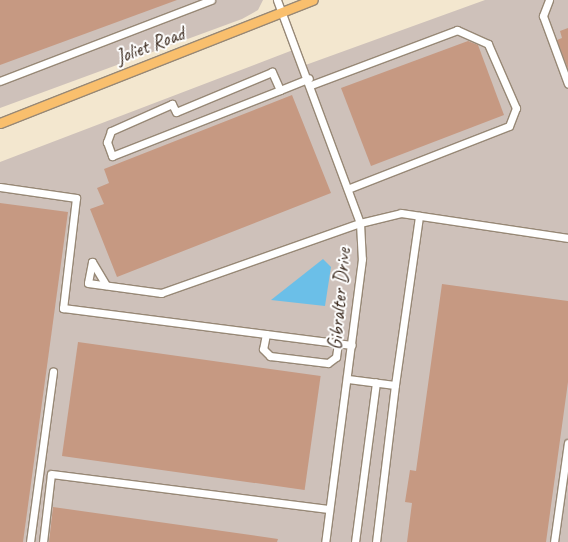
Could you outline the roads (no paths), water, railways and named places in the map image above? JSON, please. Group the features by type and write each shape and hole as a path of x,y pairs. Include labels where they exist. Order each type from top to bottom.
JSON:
{"main road":[{"name":"Joliet Road","path":"0,123 313,0"}],"street":[{"path":"0,82 210,0"},
{"name":"Gibralter Drive","path":"277,0 350,188 360,223 362,259 348,379 325,542"},
{"path":"549,0 542,16 568,84"},
{"path":"280,90 272,72 176,112 172,104 111,131 107,142 112,156 280,90 310,82 456,30 488,44 516,108 509,126 350,188"},
{"path":"0,187 76,198 63,308 352,345"},
{"path":"106,285 161,293 360,223 401,213 568,238"},
{"path":"376,542 419,216"},
{"path":"266,334 263,350 270,356 328,363 335,360 338,343"},
{"path":"30,542 53,372"},
{"path":"348,379 396,385"},
{"path":"355,542 376,382"},
{"path":"554,542 568,443"},
{"path":"43,542 51,474 329,509"}],"water":[{"path":"323,259 331,267 325,306 271,300"}]}
